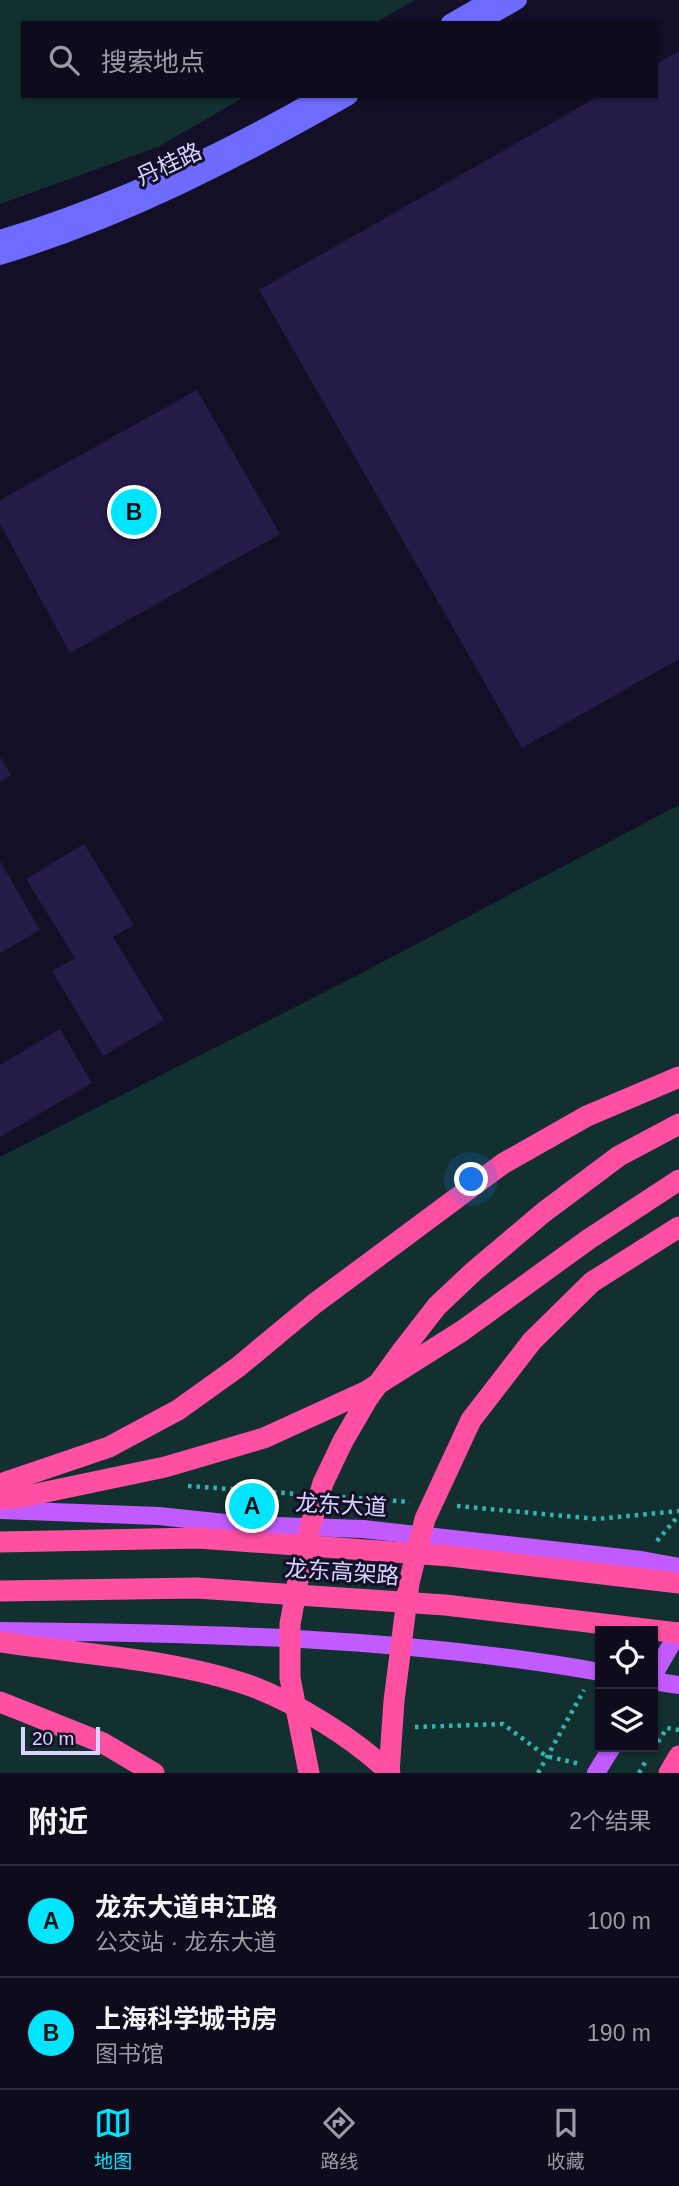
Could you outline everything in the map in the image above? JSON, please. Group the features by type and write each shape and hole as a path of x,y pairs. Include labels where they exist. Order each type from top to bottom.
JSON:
{"highway":[{"path":"0,1484 109,1447 178,1410 238,1367 324,1296 505,1163 587,1116 679,1077"},
{"path":"309,1773 290,1678 290,1623 304,1548 323,1483 343,1441 368,1398 395,1360 437,1306 455,1289 544,1212 619,1156 679,1124"},
{"path":"0,1499 22,1497 165,1467 227,1449 264,1438 366,1391 462,1332 589,1239 679,1180"},
{"path":"390,1773 394,1701 409,1583 425,1519 471,1420 532,1341 592,1282 679,1227"},
{"name":"龙东高架路","path":"0,1542 198,1538 450,1556 679,1583"},
{"name":"龙东高架路","path":"0,1591 197,1588 445,1605 679,1632"},
{"path":"0,1642 185,1668 252,1687 314,1717 374,1758 390,1773"},
{"path":"0,1702 103,1743 154,1773"},
{"path":"669,1773 679,1756"}],"main road":[{"name":"龙东大道","path":"0,1510 159,1516 244,1525 363,1529 641,1560 679,1567"},
{"path":"0,1631 182,1633 327,1641 465,1653 595,1671"},
{"path":"658,1670 679,1632"},
{"path":"658,1680 679,1685"},
{"path":"596,1773 609,1752"}],"street":[{"path":"453,21 489,0"},
{"path":"481,21 518,0"},
{"name":"丹桂路","path":"0,239 98,206 178,172 262,130 318,98"},
{"name":"丹桂路","path":"0,256 104,220 185,185 270,142 346,98"}],"path":[{"path":"538,1773 595,1676"}],"green space":[{"path":"0,0 415,0 378,21 21,21 21,98 243,98 158,147 0,204"},
{"path":"679,805 679,1773 0,1773 0,1157 358,975"}],"building":[{"path":"679,51 679,659 522,748 259,290 595,98 658,98 658,63"},
{"path":"197,390 280,534 70,653 0,524 0,500"},
{"path":"0,757 11,775 0,782"},
{"path":"84,844 134,925 113,937 164,1020 103,1056 52,971 75,958 26,879"},
{"path":"0,861 40,930 0,953"},
{"path":"60,1029 92,1083 0,1137 0,1065"}],"place":[{"name":"上海科学城书房","path":"134,512"},
{"name":"龙东大道申江路","path":"252,1506"}]}
